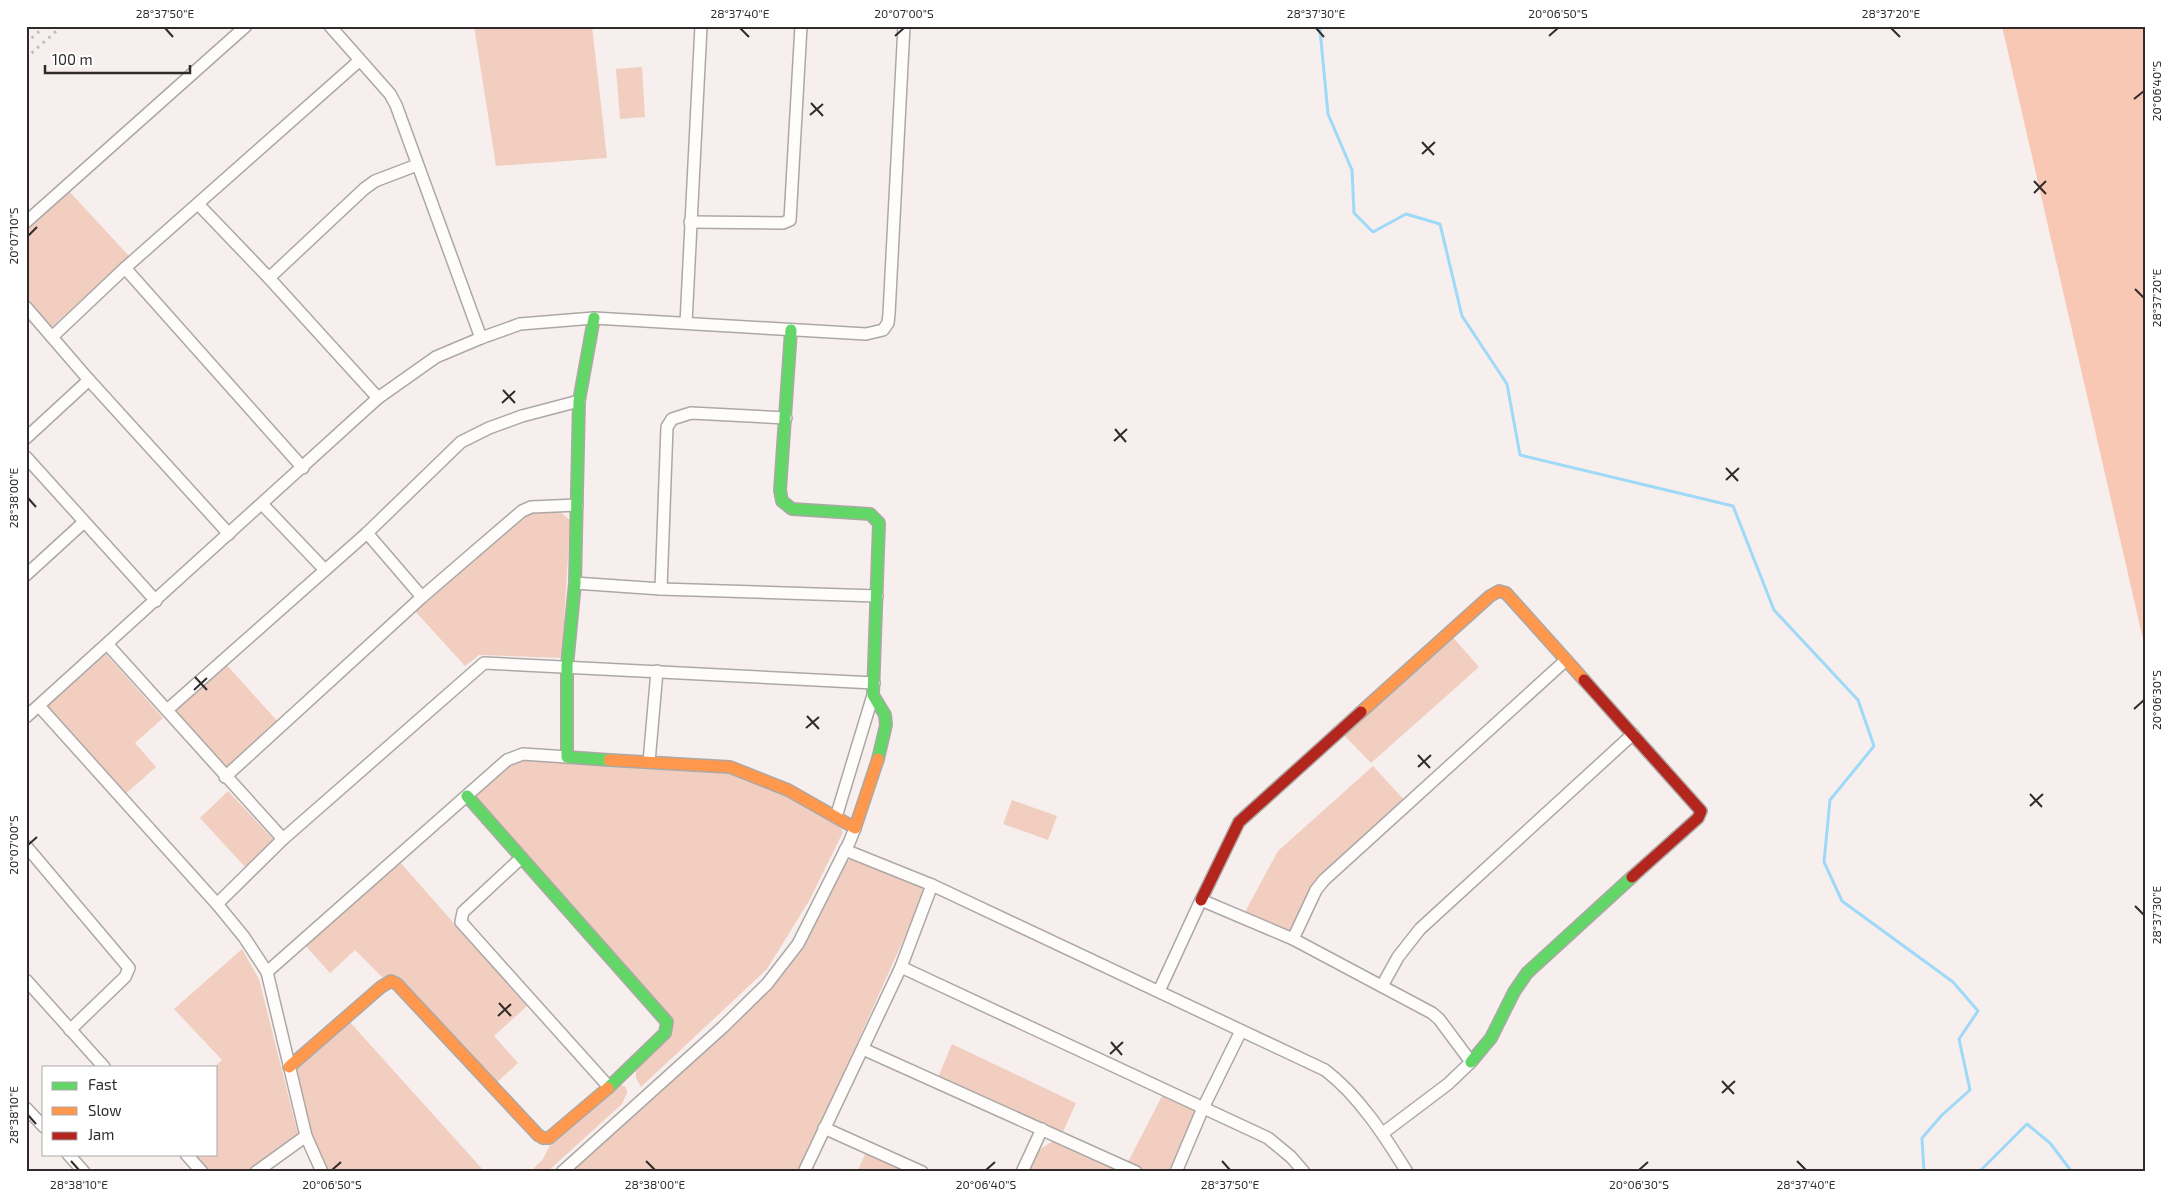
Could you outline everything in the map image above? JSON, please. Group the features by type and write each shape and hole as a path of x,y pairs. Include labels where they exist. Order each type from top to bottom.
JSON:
{"street":[{"path":"26,222 246,26"},
{"path":"330,26 393,100 481,338"},
{"path":"686,323 701,26"},
{"path":"690,222 783,223 791,218 801,26"},
{"path":"26,717 303,468 378,398 416,369 436,357 520,324 556,320 594,318 874,333 883,330 888,323 904,26"},
{"path":"52,337 124,268 359,61"},
{"path":"269,278 364,189 375,181 418,165"},
{"path":"198,204 269,278 378,398"},
{"path":"124,268 303,468"},
{"path":"26,308 88,380 229,534"},
{"path":"568,757 567,666 575,583 579,400 594,318"},
{"path":"791,330 780,490 782,501 792,509 870,514 878,519 880,527 873,695 836,817"},
{"path":"26,438 88,380"},
{"path":"167,710 367,533 461,442 489,428 522,416 579,400"},
{"path":"661,589 667,427 672,419 691,413 786,418"},
{"path":"26,457 156,601"},
{"path":"262,504 325,570"},
{"path":"225,777 422,597 526,508 577,505"},
{"path":"26,575 84,522"},
{"path":"367,533 422,597"},
{"path":"575,583 661,589 877,596"},
{"path":"1159,991 1239,822 1494,592 1502,592 1509,596 1701,809 1700,814 1528,972 1514,992 1491,1038 1471,1062 1448,1084 1383,1133"},
{"path":"108,644 225,777 283,839"},
{"path":"1293,939 1316,890 1329,875 1566,660"},
{"path":"217,904 283,839 484,663 874,683"},
{"path":"649,762 657,671"},
{"path":"562,1172 723,1027 767,984 798,944 846,850 876,766 886,725 885,715 873,695"},
{"path":"38,706 217,904 244,937 267,972 306,1136 322,1172"},
{"path":"1382,986 1398,957 1420,929 1633,734"},
{"path":"267,972 508,760 523,754 730,767 788,790 855,828"},
{"path":"289,1067 380,987 391,981 397,984 543,1138 549,1138 556,1134 665,1033 667,1022 520,859 466,796"},
{"path":"26,846 128,968 125,977 70,1030"},
{"path":"846,850 932,885 1325,1070 1337,1080 1383,1133 1407,1172"},
{"path":"520,859 463,912 460,917 461,922 609,1086"},
{"path":"804,1172 901,967 932,885"},
{"path":"1201,900 1293,939 1436,1016 1471,1062"},
{"path":"901,967 1268,1138 1291,1157 1304,1172"},
{"path":"26,980 103,1066"},
{"path":"1176,1172 1203,1108 1241,1031"},
{"path":"863,1049 1136,1172"},
{"path":"26,1108 42,1125"},
{"path":"824,1128 922,1172"},
{"path":"1022,1172 1042,1129"},
{"path":"256,1172 306,1136"},
{"path":"70,1156 84,1172"},
{"path":"188,1156 202,1172"}],"shaded area":[{"path":"474,26 592,26 607,158 496,166"},
{"path":"2002,26 2145,26 2143,639"},
{"path":"642,67 645,117 620,119 616,69"},
{"path":"67,189 129,256 52,327 26,299 26,227"},
{"path":"533,511 560,512 570,520 562,658 479,655 465,666 414,610 523,515"},
{"path":"1451,635 1479,667 1371,763 1342,733"},
{"path":"106,654 163,718 135,743 156,767 123,796 45,708"},
{"path":"225,663 279,723 226,772 172,710"},
{"path":"523,756 730,769 835,819 843,832 809,901 767,969 641,1087 636,1078 636,1067 670,1029 469,796 508,762"},
{"path":"1373,766 1406,802 1332,868 1292,936 1245,912 1278,851"},
{"path":"228,791 275,841 246,868 200,818"},
{"path":"1012,800 1057,816 1048,840 1003,824"},
{"path":"852,858 921,887 924,894 799,1172 568,1172 769,987 845,863"},
{"path":"399,861 527,1006 494,1036 518,1063 494,1085 399,979 382,977 355,950 330,973 304,944"},
{"path":"242,949 259,979 298,1134 252,1172 206,1172 192,1156 218,1156 218,1066 215,1066 222,1060 174,1009"},
{"path":"347,1019 485,1172 325,1172 309,1135 293,1069"},
{"path":"952,1044 1076,1103 1062,1134 938,1077"},
{"path":"621,1085 626,1087 627,1093 622,1104 547,1172 530,1172 543,1159 552,1141"},
{"path":"1162,1096 1194,1110 1195,1117 1171,1172 1144,1172 1127,1164"},
{"path":"1053,1141 1121,1172 1028,1172 1037,1151"},
{"path":"867,1150 915,1172 857,1172"}],"waterway":[{"path":"1317,26 1320,30 1328,114 1352,170 1354,213 1373,232 1406,214 1440,224 1462,316 1507,384 1520,455 1733,506 1774,610 1858,700 1874,746 1830,800 1824,862 1842,901 1953,982 1978,1011 1959,1039 1970,1090 1942,1115 1922,1138 1924,1172"},
{"path":"1979,1172 2027,1124 2050,1143 2072,1172"}],"railway":[{"path":"26,43 45,26"},
{"path":"26,58 62,26"}],"traffic: fast":[{"path":"594,318 579,401 575,583 567,666 567,757 609,760"},
{"path":"791,330 780,490 782,501 792,509 870,514 879,523 873,695 885,715 886,725 878,759"},
{"path":"467,796 667,1022 665,1033 608,1088"},
{"path":"1471,1062 1491,1038 1514,992 1527,973 1632,877"}],"traffic: slow":[{"path":"1361,712 1490,596 1499,591 1506,593 1584,680"},
{"path":"609,760 730,767 788,790 855,828 878,759"},
{"path":"289,1067 381,987 391,981 397,984 538,1135 543,1138 549,1138 608,1088"}],"traffic: jam":[{"path":"1584,680 1701,811 1698,818 1632,877"},
{"path":"1201,900 1239,822 1361,712"}]}
